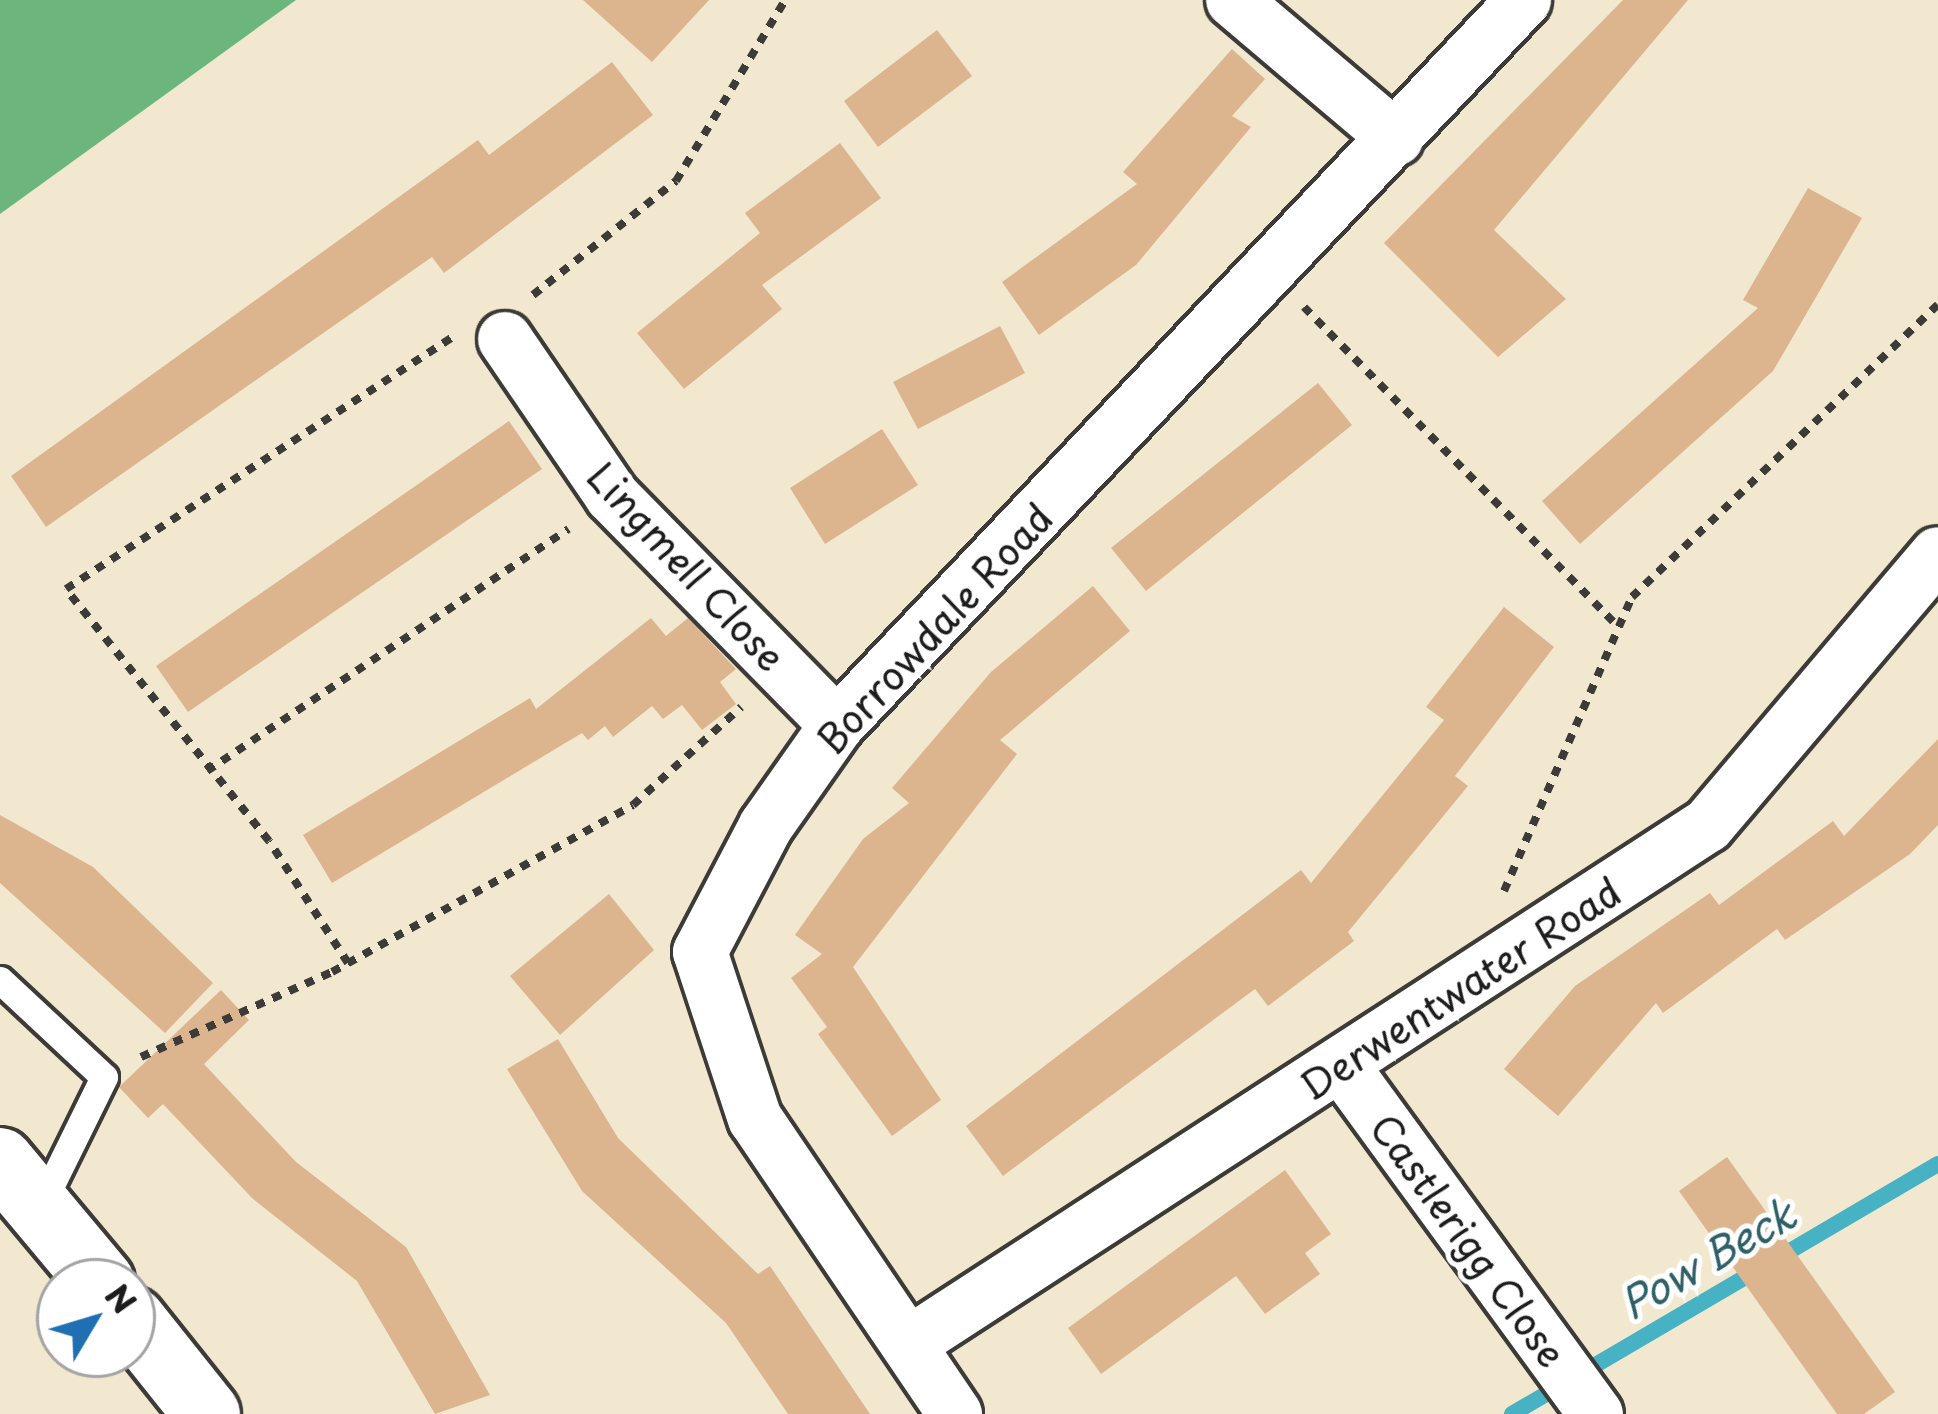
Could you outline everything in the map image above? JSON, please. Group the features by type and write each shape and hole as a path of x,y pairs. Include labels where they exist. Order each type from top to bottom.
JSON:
{"street":[{"path":"1232,0 1396,139"},
{"name":"Borrowdale Road","path":"955,1414 913,1341 755,1119 700,952 766,826 837,725 1524,0"},
{"name":"Lingmell Close","path":"506,339 612,496 837,725"},
{"name":"Derwentwater Road","path":"913,1341 1708,825 1938,554"},
{"name":"Castlerigg Close","path":"1342,1066 1596,1414"},
{"path":"20,1184 81,1258"},
{"path":"156,1349 207,1414"}],"lane":[{"path":"0,980 95,1062 104,1088 20,1184"}],"path":[{"path":"348,963 268,841 206,772 66,589 467,328 506,339 542,280 676,181 785,0"},
{"path":"1268,273 1619,627"},
{"path":"1500,902 1632,597 1938,304"},
{"path":"206,772 433,629 612,496"},
{"path":"104,1088 183,1034 348,963 633,806 782,670"}],"green space":[{"path":"0,0 296,0 0,214"}],"building":[{"path":"583,0 709,0 652,62"},
{"path":"1623,0 1688,0 1494,230 1566,299 1498,357 1384,243"},
{"path":"937,30 972,76 878,147 844,101"},
{"path":"1232,49 1265,79 1232,116 1251,127 1136,265 1039,335 1002,282 1137,184 1123,172"},
{"path":"612,62 653,115 444,273 432,257 46,527 11,476 478,140 489,155"},
{"path":"840,143 881,198 762,285 782,309 684,389 637,333 760,233 745,213"},
{"path":"1808,188 1862,218 1773,371 1580,544 1542,501 1758,308 1743,300"},
{"path":"1000,326 1025,373 918,429 893,382"},
{"path":"1318,383 1352,425 1146,591 1111,548"},
{"path":"509,421 542,469 188,712 156,666"},
{"path":"882,429 918,485 825,544 790,488"},
{"path":"1093,586 1130,631 1000,740 1017,754 853,967 941,1100 892,1136 818,1034 827,1027 791,978 822,954 795,935 863,839 909,803 892,788 991,672"},
{"path":"1504,607 1554,647 1455,776 1468,786 1348,932 1354,941 1268,1006 1255,989 1003,1176 966,1126 1301,870 1311,883 1444,720 1426,707"},
{"path":"651,618 666,636 688,618 736,669 720,682 736,704 702,730 682,705 663,719 652,706 613,737 605,726 588,740 582,733 332,883 303,835 530,698 536,709"},
{"path":"1938,739 1938,825 1910,854 1785,940 1777,929 1663,1013 1656,1003 1558,1116 1504,1069 1575,986 1710,893 1719,905 1833,821 1844,836"},
{"path":"0,815 93,867 213,983 165,1033 0,883"},
{"path":"609,894 654,950 560,1035 510,976"},
{"path":"221,990 249,1020 204,1064 296,1162 406,1247 490,1395 435,1414 357,1281 253,1199 163,1104 148,1118 119,1087"},
{"path":"558,1039 618,1138 758,1274 770,1266 870,1414 788,1414 726,1323 582,1191 507,1069"},
{"path":"1727,1157 1895,1392 1864,1414 1837,1414 1679,1191"},
{"path":"1285,1170 1331,1234 1305,1253 1320,1274 1265,1314 1236,1276 1101,1374 1068,1328"}],"waterway":[{"name":"Pow Beck","path":"1512,1414 1938,1164"}]}
